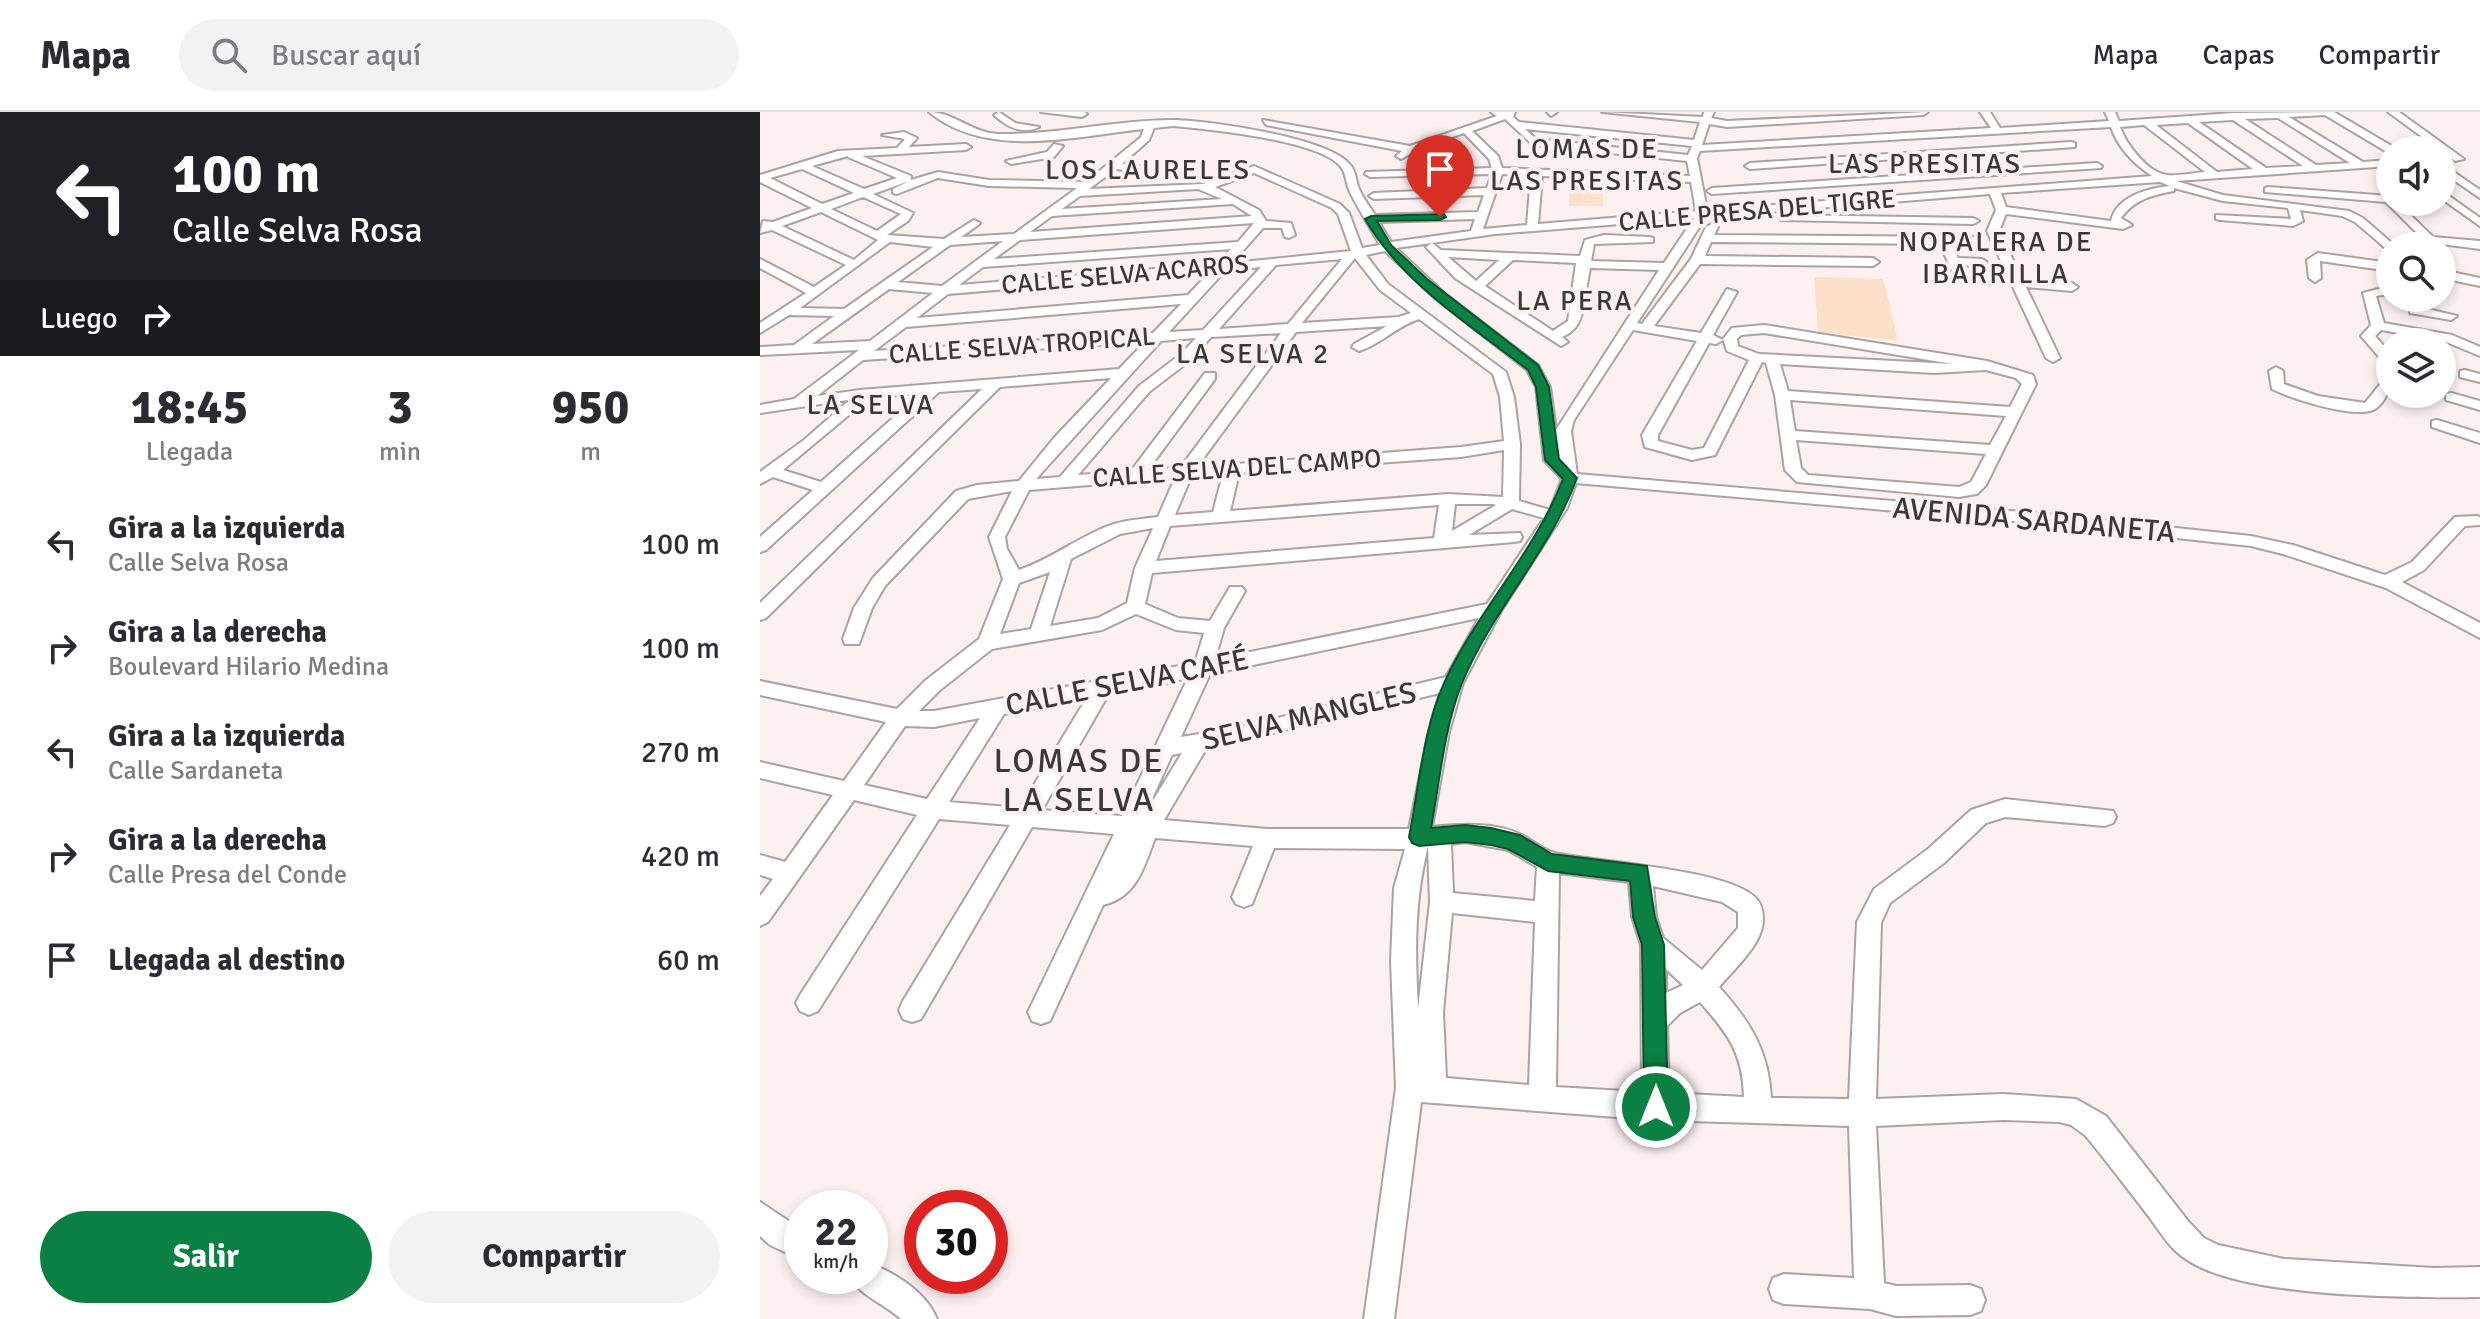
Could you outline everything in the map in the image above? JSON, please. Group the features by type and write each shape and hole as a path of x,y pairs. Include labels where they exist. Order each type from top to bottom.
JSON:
{"street":[{"path":"934,112 966,130 994,137 1047,136 1148,126"},
{"path":"1046,112 1084,113"},
{"path":"1496,112 1513,118 1700,154"},
{"path":"1614,115 1713,117 1923,112"},
{"path":"1985,112 1996,129"},
{"path":"2065,112 2071,125"},
{"path":"1513,118 1530,142 1607,153 1700,154 1738,145 2071,125 2112,117 2191,121 2231,115 2326,112 2376,141"},
{"path":"2393,112 2430,136"},
{"path":"1059,127 1084,113"},
{"path":"1646,126 1659,114"},
{"path":"2277,114 2361,165"},
{"path":"999,115 1013,126 1148,126"},
{"path":"2231,115 2315,169"},
{"path":"760,915 901,717 933,685 987,643 1102,624 1135,607 1144,568 1185,472 1291,329 1367,251 1371,219 1353,188 1345,163 1333,155 1297,142 1207,126 1187,116 1058,146 1009,146 994,151"},
{"path":"1711,214 1695,179 1713,117"},
{"path":"2112,117 2124,144 2161,179 2352,216 2376,236"},
{"path":"1463,118 1482,125"},
{"path":"1400,173 1399,159 1409,149 1513,118"},
{"path":"2145,121 2214,174"},
{"path":"2191,121 2264,172"},
{"path":"1266,122 1409,149"},
{"path":"800,402 979,264 1114,166 1148,126"},
{"path":"2047,126 2116,182"},
{"path":"1436,129 1451,135"},
{"path":"1466,130 1494,158 1498,171 1476,233"},
{"path":"887,135 912,138 901,149"},
{"path":"1896,135 1951,194"},
{"path":"1411,136 1425,143"},
{"path":"1738,145 1777,208"},
{"path":"1750,166 2071,145"},
{"path":"1011,161 1050,155 1058,146"},
{"path":"966,147 847,153 800,164 764,176 762,180 886,239 945,242 1260,221 1289,230"},
{"path":"901,149 917,151 944,162 952,176"},
{"path":"847,153 906,177 882,199"},
{"path":"1649,325 1697,260 1708,238 1712,191 1700,154"},
{"path":"760,329 855,265 886,239 907,215 882,199 800,164"},
{"path":"2002,210 2126,226 2115,219 2122,206 2147,193 2214,174 2376,164"},
{"path":"1114,166 1222,180"},
{"path":"1712,191 2097,166"},
{"path":"2338,167 2353,182 2357,197"},
{"path":"1077,193 1205,187 1245,171 1257,170 1336,206 1367,251 1384,287 1499,372 1507,397 1498,415 1520,506 1514,537 1515,551 1453,683 1439,732 1430,836 1442,902 1421,1089 1379,1319"},
{"path":"1370,174 1498,171 1695,179"},
{"path":"1477,287 1516,256 1530,234 1537,172"},
{"path":"760,230 926,177 952,176 989,183 1089,185"},
{"path":"2456,177 2480,195"},
{"name":"CALLE PRESA DEL TIGRE","path":"1367,251 1476,233 1530,234 1852,201 2161,179"},
{"path":"2183,184 2376,199"},
{"path":"1205,187 1255,212 1260,221"},
{"path":"1994,190 2002,210 1993,231 2053,358"},
{"path":"1374,196 1492,191"},
{"path":"1937,195 1949,220"},
{"path":"1052,213 1235,201"},
{"path":"1697,260 1875,266 1852,201"},
{"path":"2220,217 2293,223 2297,221 2293,205"},
{"path":"2456,205 2480,223"},
{"path":"1711,214 1973,221"},
{"path":"1485,610 1563,496 1563,431 1567,420 1667,270 1711,214"},
{"path":"1371,219 1484,215"},
{"path":"2406,216 2430,240 2480,245"},
{"path":"760,219 855,265"},
{"path":"987,643 1012,579 1012,572 996,547 997,537 1023,485 1155,337 1224,266 1260,221"},
{"path":"799,347 974,223"},
{"path":"1649,240 1600,238 1589,242 1582,265 1571,326 1556,339 1459,275 1436,250 1582,265 1667,270"},
{"path":"1708,238 1976,241"},
{"path":"839,258 886,239"},
{"path":"1944,241 1956,267 1982,263"},
{"path":"979,264 1239,245"},
{"path":"1367,251 1440,296 1533,368 1543,387 1552,460 1563,496"},
{"name":"CALLE SELVA ACAROS","path":"885,285 945,290 1367,251"},
{"path":"2315,278 2313,260 2318,257 2376,265"},
{"path":"1065,481 1150,382 1180,362 1274,260"},
{"path":"760,263 814,292"},
{"path":"2456,277 2480,282"},
{"path":"2015,282 2072,287"},
{"path":"1731,292 1650,435 1650,444 1692,455 1710,452 1765,358"},
{"path":"2376,292 2369,293 2378,326 2447,338 2479,352"},
{"path":"902,323 1192,299"},
{"path":"1576,300 1612,299"},
{"path":"2429,312 2451,316"},
{"path":"760,315 848,313"},
{"name":"CALLE SELVA TROPICAL","path":"760,351 799,347 868,350 1155,337 1400,321 1420,315"},
{"path":"1359,347 1400,321"},
{"path":"1632,322 1731,338 1745,329 1764,329 1984,366 2016,373 2030,381 1975,489 1959,492 1803,479 1793,470 1782,395 1765,358"},
{"path":"2376,328 2368,336 2376,345"},
{"path":"1731,338 1732,348 1765,358 1934,369 1984,366"},
{"path":"2276,371 2277,386 2312,399 2362,408 2370,406 2376,398"},
{"path":"760,409 860,394 1124,373"},
{"path":"1136,475 1210,376"},
{"path":"760,614 995,384"},
{"path":"765,475 809,443 851,406 865,400 924,390"},
{"path":"760,546 924,390"},
{"path":"1782,395 2013,412"},
{"path":"2456,399 2480,406"},
{"path":"2437,424 2480,438"},
{"path":"1789,435 1994,450"},
{"name":"CALLE SELVA DEL CAMPO","path":"852,639 863,608 879,582 962,495 977,490 1136,475 1461,452 1505,445"},
{"path":"1221,514 1232,470"},
{"path":"765,475 824,488"},
{"name":"AVENIDA SARDANETA","path":"1012,579 1063,558 1079,546 1116,529 1163,521 1221,514 1448,499 1520,506 1563,496 2030,517 2251,541 2287,549 2387,582 2480,631"},
{"path":"1442,544 1448,499"},
{"path":"1442,544 1520,506"},
{"path":"2387,582 2418,566 2461,521 2477,521"},
{"path":"1144,568 1514,537"},
{"path":"1038,635 1063,558"},
{"path":"1137,827 1166,748 1203,668 1215,628 1236,591"},
{"path":"1135,607 1176,624 1215,628"},
{"name":"CALLE SELVA CAFÉ","path":"760,688 901,717 934,719 1102,689 1485,610"},
{"name":"SELVA MANGLES","path":"1166,748 1453,683"},
{"path":"912,1010 1024,816 1102,689"},
{"path":"809,1003 930,809 997,709"},
{"path":"1041,1012 1094,896 1137,827 1200,742"},
{"path":"760,770 930,809 1267,838 1369,841 1465,833 1513,841 1548,862 1641,882 1727,893 1750,907 1750,932 1703,988 1671,1004 1656,1020"},
{"path":"1870,1294 1862,1113 1869,922 1882,896 1936,856 1979,816 2005,808 2105,817"},
{"path":"1421,1089 1403,961 1406,888 1430,836"},
{"path":"1244,897 1267,838"},
{"path":"1542,1100 1548,862"},
{"path":"760,865 791,874"},
{"path":"1641,882 1644,917 1653,945 1656,1107"},
{"path":"1442,902 1547,913"},
{"path":"1653,945 1703,988 1750,1049 1758,1111"},
{"path":"1421,1089 1542,1100 1758,1111 1862,1113 2003,1107 2076,1112 2096,1126 2117,1149 2178,1231 2194,1248 2214,1259 2284,1274 2433,1283 2480,1282"},
{"path":"760,1216 784,1237"},
{"path":"888,1289 922,1319"},
{"path":"1784,1289 1870,1294 1896,1301 1970,1300"}],"shaded area":[{"path":"1570,184 1603,186 1603,206 1569,206"},
{"path":"1814,277 1883,279 1898,341 1818,332"}],"district":[{"name":"LAS PRESITAS","path":"1925,163"},
{"name":"LOMAS DE LAS PRESITAS","path":"1587,164"},
{"name":"LOS LAURELES","path":"1148,169"},
{"name":"NOPALERA DE IBARRILLA","path":"1996,257"},
{"name":"LA PERA","path":"1575,300"},
{"name":"LA SELVA 2","path":"1253,353"},
{"name":"LA SELVA","path":"871,404"},
{"name":"LOMAS DE LA SELVA","path":"1079,780"}],"route":[{"path":"1440,217 1371,219 1380,238 1423,282 1533,368 1543,387 1552,460 1570,478 1559,508 1493,609 1453,683 1439,732 1419,837 1465,833 1491,836 1513,841 1548,862 1640,873 1644,917 1653,945 1656,1107"}]}
